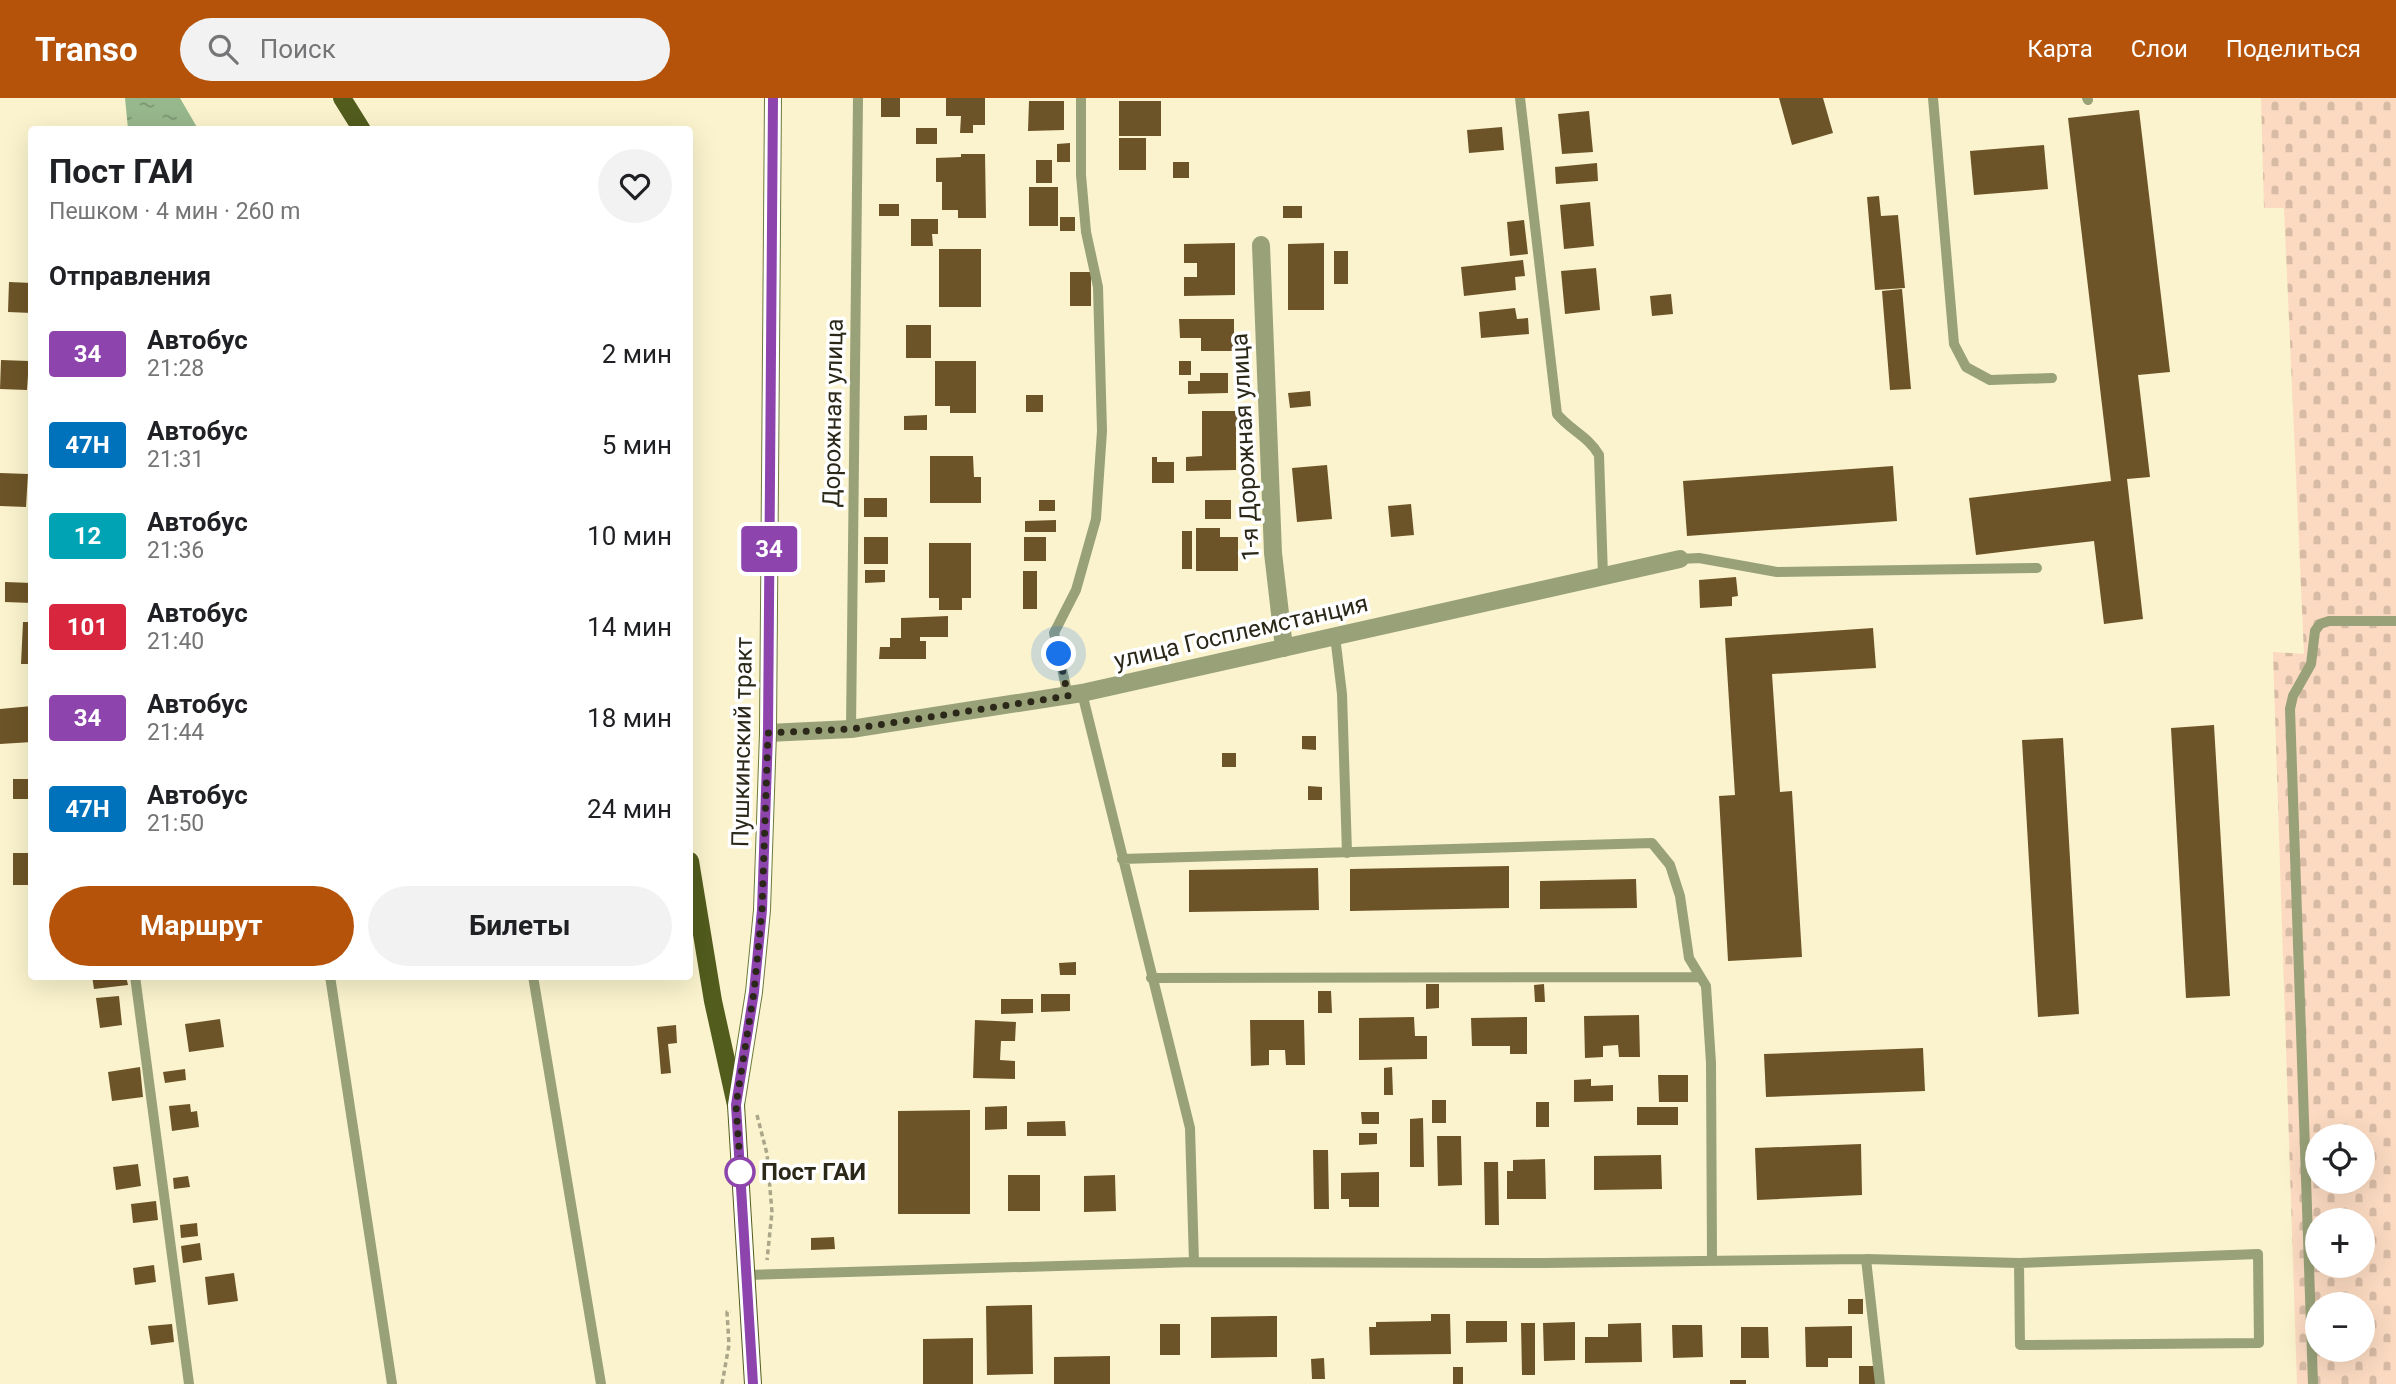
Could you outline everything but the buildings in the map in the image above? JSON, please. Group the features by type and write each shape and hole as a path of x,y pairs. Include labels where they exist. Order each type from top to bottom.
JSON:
{"main road":[{"path":"342,98 360,126"},
{"name":"Пушкинский тракт","path":"753,1384 736,1105 754,992 762,910 768,733 773,98"},
{"path":"693,879 713,1001 736,1105"}],"street":[{"name":"1-я Дорожная улица","path":"1261,245 1273,553 1284,648"},
{"name":"улица Госплемстанция","path":"768,733 851,729 1075,694 1680,559"}],"lane":[{"name":"Дорожная улица","path":"851,729 858,98"},
{"path":"1081,98 1081,176 1086,232 1098,287 1102,431 1096,519 1076,590 1054,633 1075,694 1122,859 1190,1128 1194,1262"},
{"path":"1520,98 1557,414 1568,429 1592,443 1599,455 1603,576"},
{"path":"1933,98 1954,344 1966,368 1990,380 2052,378"},
{"path":"1680,559 1714,560 1777,572 2037,568"},
{"path":"2313,1384 2290,709 2293,696 2311,664 2315,631 2320,624 2329,621 2396,621"},
{"path":"1335,636 1342,694 1347,853"},
{"path":"1122,859 1652,843 1670,865 1680,896 1689,958 1706,986 1711,1063 1712,1261"},
{"path":"1150,978 1699,977"},
{"path":"136,980 189,1384"},
{"path":"331,980 392,1384"},
{"path":"534,980 601,1384"},
{"path":"747,1275 1194,1262 1866,1259 2019,1263 2258,1254 2259,1343 2020,1345 2019,1263"},
{"path":"1866,1259 1880,1384"}],"green space":[{"path":"2261,98 2396,98 2396,1384 2297,1384 2273,652 2304,654 2284,208 2264,208"}],"water":[{"path":"125,98 180,98 196,126 128,126"}],"bus line":[{"name":"34","path":"753,1384 736,1105 754,992 762,910 768,733 773,98"}],"place":[{"name":"Пост ГАИ","path":"740,1172"}],"route":[{"path":"740,1172 741,1178 736,1105 754,992 762,910 768,733 851,729 1068,696 1059,654"}]}
